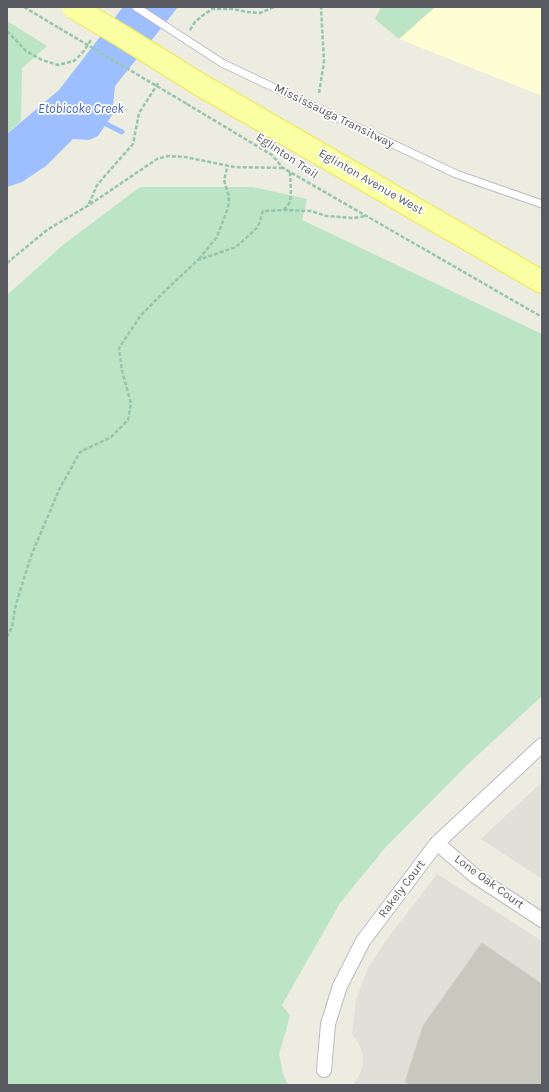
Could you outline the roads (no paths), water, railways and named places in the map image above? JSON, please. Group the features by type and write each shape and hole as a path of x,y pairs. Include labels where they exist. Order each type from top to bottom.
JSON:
{"main road":[{"name":"Eglinton Avenue West","path":"74,7 199,84 542,282"}],"street":[{"name":"Rakely Court","path":"324,1070 328,1024 340,986 364,941 436,843 542,745"},
{"name":"Lone Oak Court","path":"436,843 475,876 542,920"}],"lane":[{"name":"Mississauga Transitway","path":"136,7 222,63 456,174 542,204"}],"water":[{"name":"Etobicoke Creek","path":"123,7 178,7 115,86 112,115 98,136 89,140 73,139 46,166 22,182 7,187 7,134 59,90"}],"waterway":[{"path":"100,121 122,132"}]}
